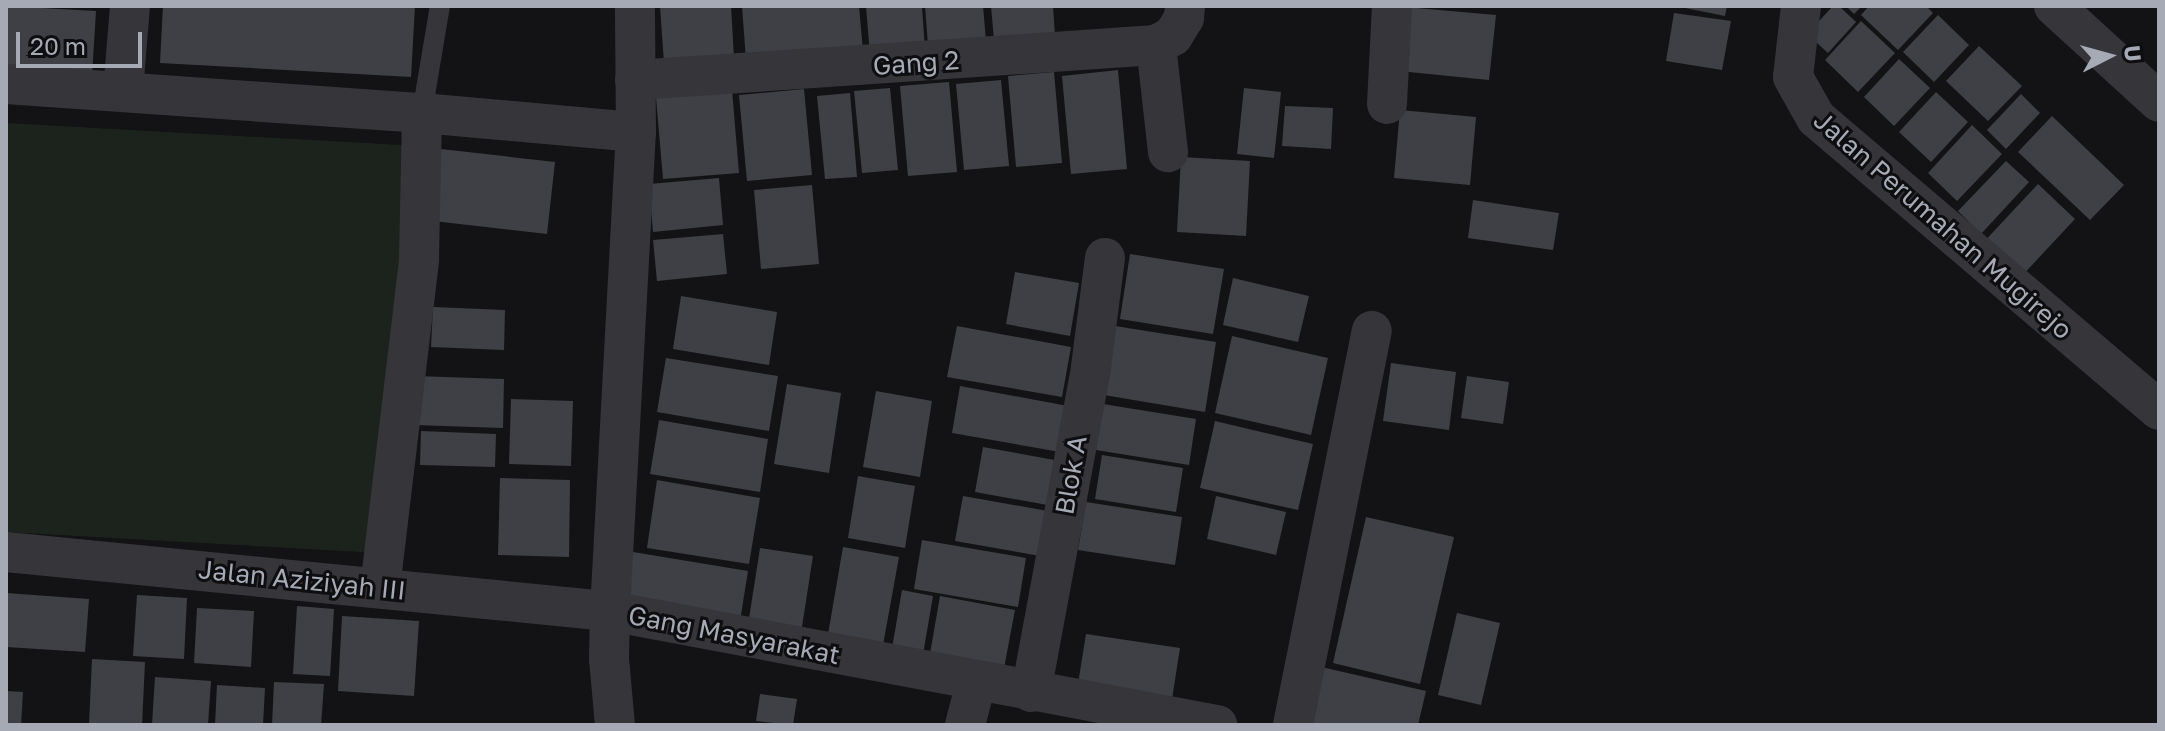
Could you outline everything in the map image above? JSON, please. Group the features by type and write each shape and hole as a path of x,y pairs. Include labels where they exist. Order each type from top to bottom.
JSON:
{"street":[{"path":"123,91 130,6"},
{"name":"Gang Masyarakat","path":"635,6 636,132 604,611 976,683 1217,725"},
{"path":"1387,104 1392,6"},
{"name":"Jalan Perumahan Mugirejo","path":"1801,6 1793,77 1816,118 2159,410"},
{"path":"2054,6 2159,102"},
{"path":"1168,152 1156,45 1173,36 1184,12"},
{"name":"Gang 2","path":"635,80 1156,45"},
{"path":"6,84 422,113 636,132"},
{"path":"380,588 419,259 422,113"},
{"name":"Blok A","path":"1031,692 1091,367 1105,258"},
{"path":"1293,725 1372,331"},
{"name":"Jalan Aziziyah III","path":"6,552 604,611"},
{"path":"604,611 615,725"},
{"path":"965,725 976,683"}],"lane":[{"path":"422,113 440,6"}],"shaded area":[{"path":"6,123 419,146 396,554 6,532"}],"building":[{"path":"6,6 96,11 92,75 6,69"},
{"path":"163,6 415,6 411,77 160,63"},
{"path":"660,6 731,6 734,58 664,63"},
{"path":"742,6 859,6 863,51 746,60"},
{"path":"866,6 922,6 925,51 870,55"},
{"path":"925,6 983,6 986,41 928,45"},
{"path":"991,6 1053,6 1055,36 994,40"},
{"path":"1675,6 1727,6 1725,16"},
{"path":"1833,6 1839,6 1856,22 1828,53 1807,34"},
{"path":"1846,6 1862,6 1854,14"},
{"path":"1869,6 1926,6 1933,13 1898,50 1861,15"},
{"path":"1405,7 1496,15 1489,80 1399,71"},
{"path":"1674,13 1731,21 1722,70 1666,61"},
{"path":"1938,15 1969,45 1934,82 1903,52"},
{"path":"1861,21 1895,53 1858,92 1825,60"},
{"path":"1979,46 2022,86 1988,121 1946,81"},
{"path":"1899,59 1930,88 1894,126 1864,97"},
{"path":"1118,70 1127,169 1071,174 1062,76"},
{"path":"1054,72 1062,163 1016,167 1008,76"},
{"path":"1001,80 1009,166 964,170 956,84"},
{"path":"949,82 957,172 908,176 900,86"},
{"path":"890,88 898,170 862,173 854,91"},
{"path":"1244,88 1281,92 1274,158 1237,154"},
{"path":"804,89 812,175 747,181 739,95"},
{"path":"732,90 739,173 663,179 656,97"},
{"path":"1936,92 1968,122 1931,162 1899,132"},
{"path":"850,93 857,177 825,179 817,96"},
{"path":"2021,94 2040,113 2006,149 1987,130"},
{"path":"1285,106 1333,108 1331,149 1282,146"},
{"path":"1400,110 1476,117 1470,185 1394,178"},
{"path":"2052,116 2124,185 2090,220 2018,152"},
{"path":"1972,125 2002,154 1957,201 1928,173"},
{"path":"441,149 555,162 547,234 433,221"},
{"path":"1181,157 1250,161 1246,236 1177,232"},
{"path":"2006,161 2029,182 1981,234 1958,211"},
{"path":"719,178 723,225 653,232 649,184"},
{"path":"2038,184 2075,219 2018,280 1981,245"},
{"path":"812,185 819,264 761,269 754,190"},
{"path":"1473,200 1559,213 1553,250 1468,238"},
{"path":"723,234 727,274 657,281 653,240"},
{"path":"1130,254 1224,269 1213,334 1120,319"},
{"path":"1015,272 1079,283 1070,336 1006,324"},
{"path":"1233,278 1309,296 1298,342 1223,325"},
{"path":"681,296 777,312 769,365 673,349"},
{"path":"433,307 505,310 504,350 431,347"},
{"path":"957,326 1071,347 1062,397 947,377"},
{"path":"1115,326 1216,342 1205,412 1104,395"},
{"path":"1232,336 1328,358 1311,435 1215,413"},
{"path":"666,358 778,376 769,431 657,412"},
{"path":"1391,363 1456,372 1449,430 1383,421"},
{"path":"415,376 504,379 503,428 414,425"},
{"path":"1467,376 1509,382 1503,424 1461,418"},
{"path":"787,384 841,393 829,473 774,464"},
{"path":"960,386 1068,406 1060,452 952,433"},
{"path":"876,391 932,401 920,477 863,467"},
{"path":"511,399 573,401 571,466 509,464"},
{"path":"1103,404 1196,419 1189,465 1096,450"},
{"path":"659,420 768,439 760,492 650,474"},
{"path":"1215,421 1313,444 1298,510 1200,488"},
{"path":"421,431 496,434 495,467 420,465"},
{"path":"983,447 1060,461 1053,506 975,492"},
{"path":"1102,455 1183,468 1176,512 1095,499"},
{"path":"858,476 915,486 905,548 848,538"},
{"path":"500,478 570,480 569,557 498,555"},
{"path":"657,480 760,498 749,564 647,548"},
{"path":"963,496 1048,511 1040,556 955,541"},
{"path":"1216,496 1286,512 1276,555 1207,539"},
{"path":"1086,502 1182,517 1175,565 1078,550"},
{"path":"1366,517 1454,537 1420,684 1333,663"},
{"path":"922,540 1026,558 1018,607 914,589"},
{"path":"843,547 899,557 881,656 826,646"},
{"path":"760,548 813,556 801,633 748,625"},
{"path":"627,551 748,571 740,621 619,601"},
{"path":"902,590 933,596 921,666 890,660"},
{"path":"6,593 89,599 85,652 6,647"},
{"path":"137,595 187,598 184,659 133,656"},
{"path":"940,596 1015,610 1001,684 927,671"},
{"path":"297,606 334,609 330,676 293,674"},
{"path":"197,608 254,611 251,667 194,663"},
{"path":"1457,613 1500,623 1481,705 1438,695"},
{"path":"342,616 419,621 414,696 338,691"},
{"path":"1086,634 1180,648 1172,699 1078,684"},
{"path":"92,659 145,662 142,725 89,725"},
{"path":"1317,666 1426,691 1418,725 1304,725"},
{"path":"155,677 211,681 208,725 152,725"},
{"path":"274,682 324,684 321,725 272,725"},
{"path":"217,685 265,688 263,725 215,725"},
{"path":"6,691 23,692 21,725 6,725"},
{"path":"760,694 797,699 793,725 756,721"}]}
